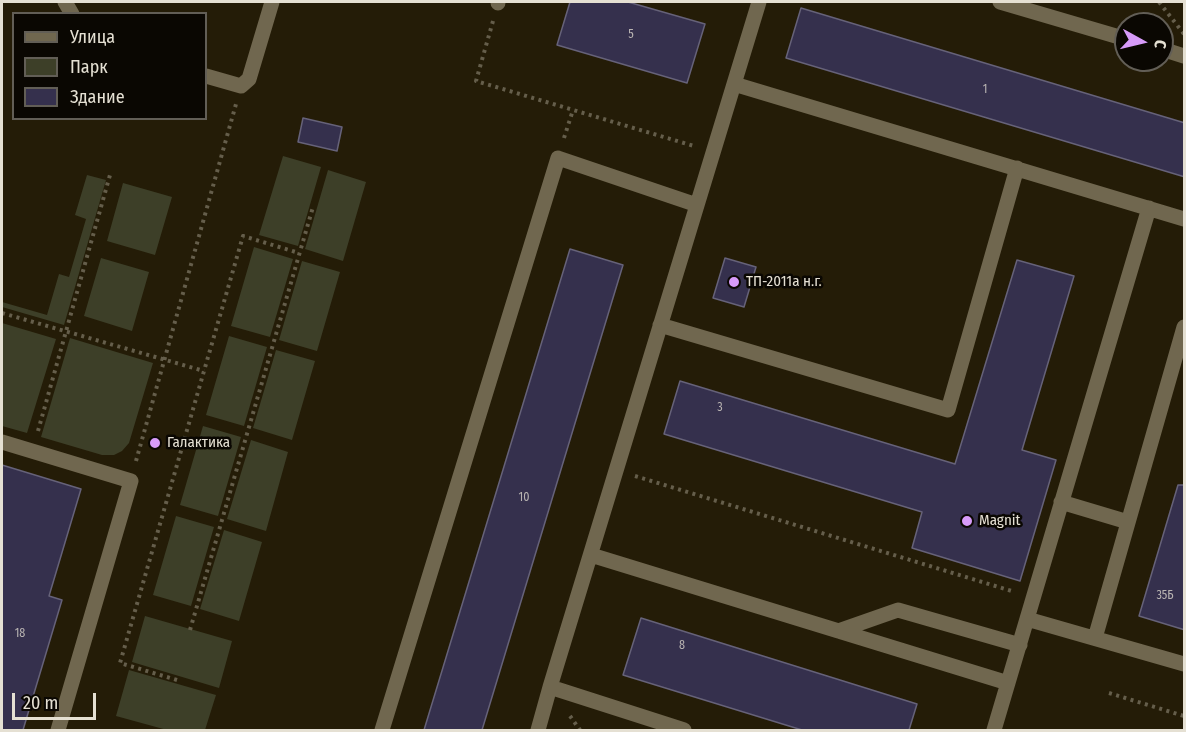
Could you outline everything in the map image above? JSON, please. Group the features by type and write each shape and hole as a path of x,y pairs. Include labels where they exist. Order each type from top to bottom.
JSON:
{"street":[{"path":"207,76 241,86 249,79 272,2"},
{"path":"537,730 759,2"},
{"path":"1000,2 1114,35"},
{"path":"734,84 1185,219"},
{"path":"382,730 558,158 697,205"},
{"path":"660,325 948,410 1017,168"},
{"path":"994,730 1149,208"},
{"path":"1095,638 1185,327"},
{"path":"2,442 131,481 58,730"},
{"path":"1061,502 1128,522"},
{"path":"591,555 1008,683"},
{"path":"838,631 898,609 1020,645"},
{"path":"1027,619 1185,664"},
{"path":"550,687 684,730"}],"path":[{"path":"498,2 476,81 713,152"},
{"path":"1159,2 1185,34"},
{"path":"131,481 241,86"},
{"path":"558,158 573,110"},
{"path":"32,451 110,175"},
{"path":"190,630 314,207"},
{"path":"177,680 120,663 243,236 299,253"},
{"path":"2,313 204,371"},
{"path":"617,470 1033,598"},
{"path":"1109,693 1185,716"}],"green space":[{"path":"283,156 321,167 298,246 259,235"},
{"path":"328,170 366,182 343,261 305,249"},
{"path":"87,175 106,180 64,325 2,307 2,302 47,315 59,274 69,277 86,219 75,215"},
{"path":"123,183 172,197 155,255 107,241"},
{"path":"254,247 293,259 270,337 231,326"},
{"path":"101,258 149,272 132,331 84,316"},
{"path":"302,261 340,272 317,351 279,340"},
{"path":"2,323 56,339 27,433 2,426"},
{"path":"229,336 267,347 244,426 206,415"},
{"path":"70,338 153,363 129,443 122,451 114,455 102,455 41,437"},
{"path":"276,350 315,361 292,440 253,428"},
{"path":"203,426 241,437 218,516 180,505"},
{"path":"251,440 288,452 266,531 227,519"},
{"path":"176,516 214,527 191,606 153,595"},
{"path":"224,530 262,542 239,621 200,609"},
{"path":"145,616 232,641 219,688 132,662"},
{"path":"129,670 216,695 205,730 167,730 116,716"}],"building":[{"path":"570,2 628,2 705,24 687,83 557,45"},
{"path":"801,8 1185,123 1185,177 786,58"},
{"path":"303,118 342,127 337,151 298,142"},
{"path":"570,249 623,265 482,730 424,730"},
{"name":"ТП-2011а н.г.","path":"725,258 756,267 744,307 713,298"},
{"path":"1017,260 1074,276 1022,450 1056,460 1020,581 912,548 922,512 664,434 680,381 955,464"},
{"path":"2,465 81,489 49,596 62,600 23,730 2,730"},
{"path":"1178,485 1185,485 1185,630 1139,616"},
{"path":"641,618 917,704 909,730 802,730 623,675"}],"place":[{"name":"ТП-2011а н.г.","path":"734,282"},
{"name":"Галактика","path":"155,443"},
{"name":"Magnit","path":"967,521"}]}
